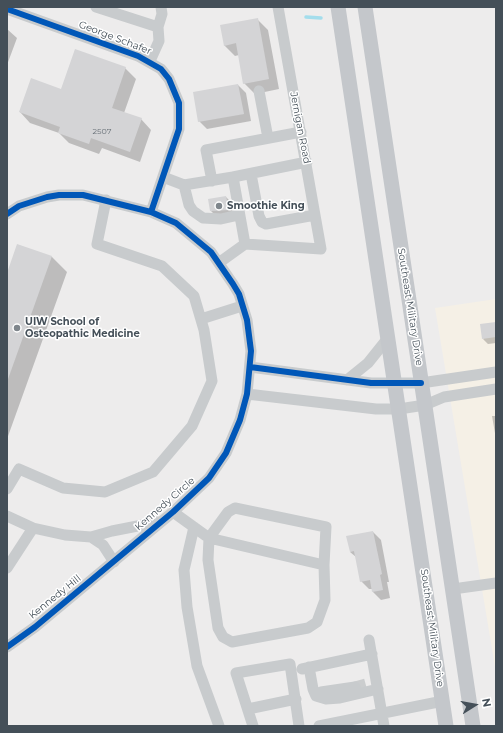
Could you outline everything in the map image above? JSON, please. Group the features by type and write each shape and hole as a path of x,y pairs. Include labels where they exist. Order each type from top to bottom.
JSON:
{"main road":[{"name":"Southeast Military Drive","path":"338,7 446,726"},
{"name":"Southeast Military Drive","path":"364,7 473,726"}],"street":[{"path":"96,7 158,27"},
{"path":"150,62 159,41 158,27 162,14 161,7"},
{"name":"Jernigan Road","path":"245,244 321,249 307,162 278,7"},
{"name":"George Schafer","path":"7,9 22,10 150,62 161,69 169,79 179,103 179,129 151,212"},
{"path":"259,91 268,138"},
{"path":"212,181 206,150 301,132"},
{"path":"163,177 184,185 233,178 307,162"},
{"path":"250,174 259,216 262,222 266,224 316,215"},
{"path":"220,262 245,244 233,178"},
{"path":"184,185 189,205 193,211 202,218 221,219 240,216"},
{"name":"Kennedy Circle","path":"7,214 19,206 35,200 59,195 83,195 151,212 176,223 202,243 220,262 233,284 242,306 249,333 251,351 250,367 247,394 240,420 226,453 201,486 114,562"},
{"path":"7,489 19,469 63,488 105,492 153,472 192,426 212,381 201,319 194,296 162,266 96,244 106,200"},
{"path":"201,319 242,306"},
{"path":"347,380 366,365 388,338"},
{"path":"250,367 371,383 421,383 496,372"},
{"path":"247,394 376,409 399,409 425,405 444,397 496,389"},
{"path":"235,508 326,527 324,565 325,600 317,622 308,628 232,642 223,637 218,628 208,560 209,538 228,512 235,508"},
{"path":"173,512 209,538 324,565"},
{"name":"Kennedy Circle","path":"7,516 33,528 65,535 91,537 112,531 160,522"},
{"path":"194,527 184,570 187,607 197,666 219,726"},
{"path":"7,568 33,528"},
{"path":"91,537 103,545 114,562"},
{"name":"Kennedy Hill","path":"7,647 114,562"},
{"path":"453,589 496,582"},
{"path":"369,640 372,654 374,685 384,726"},
{"path":"292,670 372,654"},
{"path":"253,726 236,673 290,664 299,726"},
{"path":"309,667 313,689 316,696 326,699 340,698 374,685"},
{"path":"313,689 323,692 355,687"},
{"path":"248,709 296,699"},
{"path":"319,726 443,701"}],"shaded area":[{"path":"496,299 496,673 435,308"}],"building":[{"path":"258,18 269,79 243,84 236,43 224,46 220,25"},
{"path":"75,49 126,67 112,108 142,118 130,152 91,138 89,144 58,133 60,127 19,112 31,78 61,89"},
{"path":"238,84 244,114 198,122 193,92"},
{"name":"Smoothie King","path":"226,196 229,210 210,211 208,199"},
{"name":"UIW School of Osteopathic Medicine","path":"17,244 52,256 8,379 7,273"},
{"path":"496,322 496,337 482,339 480,324"},
{"path":"373,531 382,574 380,575 383,590 372,592 370,580 360,582 354,551 350,552 346,536"}],"waterway":[{"path":"306,17 321,18"}],"tunnel":[{"path":"355,687 366,684"}],"cycle path":[{"path":"7,9 138,56 161,69 169,79 179,103 179,129 151,212"},
{"path":"7,214 19,206 47,197 59,195 83,195 151,212 176,223 211,252 239,294 247,320 251,351 247,394 240,420 226,453 209,478 173,512 35,627 7,647"},
{"path":"250,367 371,383 421,383"}],"place":[{"name":"Smoothie King","path":"219,206"},
{"name":"UIW School of Osteopathic Medicine","path":"17,328"}]}
